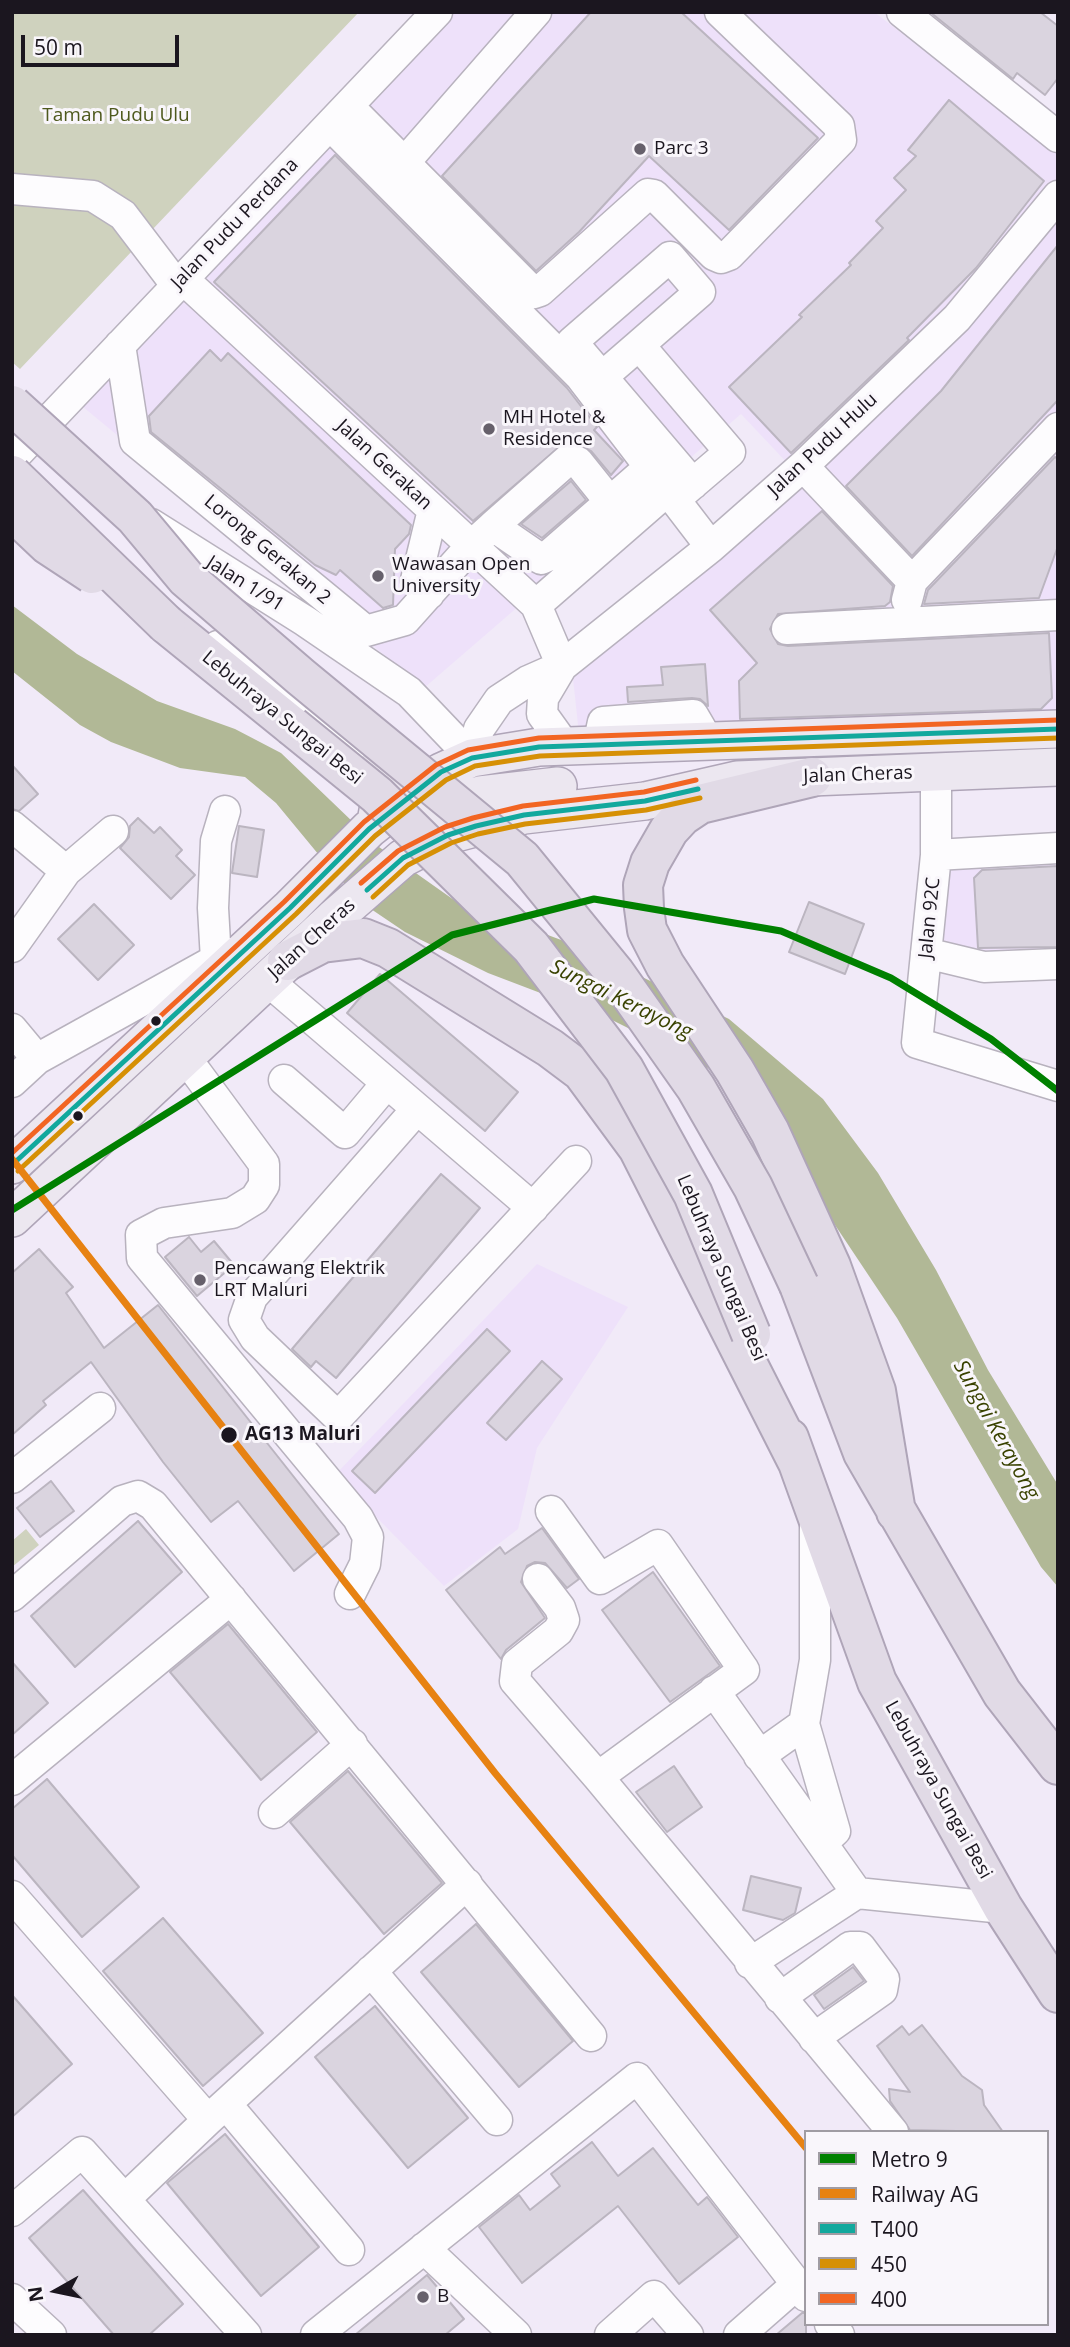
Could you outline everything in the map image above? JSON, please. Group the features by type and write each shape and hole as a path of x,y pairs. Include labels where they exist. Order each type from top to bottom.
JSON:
{"highway":[{"path":"12,405 135,517 186,578"},
{"path":"19,432 97,514 186,578 301,677 522,859 615,973 696,1088 753,1187 815,1276"},
{"path":"12,475 166,624"},
{"name":"Lebuhraya Sungai Besi","path":"12,512 48,545 166,624 377,795 531,947 624,1069 693,1194 751,1334 877,1682 1003,1908 1058,1993"},
{"path":"812,777 700,804 682,816 658,847 643,885 647,930 665,965 735,1071 764,1122 815,1276 863,1453 1002,1693 1058,1765"},
{"path":"272,959 321,943 363,939 388,948 550,1048 582,1072 638,1148 797,1461"}],"main road":[{"name":"Jalan Cheras","path":"12,1217 185,1057 272,959 318,881 372,826 440,772 472,758 508,750 707,739 1058,729"},
{"path":"412,795 425,802 478,811 472,758"},
{"path":"372,826 381,794 378,766"},
{"name":"Jalan Cheras","path":"12,1165 219,966 272,959 333,919 403,858 448,835 478,811 644,777 737,780 1058,767"}],"street":[{"name":"Jalan Pudu Perdana","path":"12,459 19,432 120,345 437,12"},
{"path":"404,163 536,12"},
{"path":"339,116 404,163 534,293 540,291 648,194 654,195 714,256 721,258 729,255 841,140 839,126 720,12"},
{"path":"902,12 1058,137"},
{"path":"339,116 580,376 650,467 679,491"},
{"name":"Jalan Gerakan","path":"12,188 93,196 123,215 180,282 433,510 482,536 536,605 562,666"},
{"name":"Jalan Pudu Hulu","path":"472,758 480,729 499,700 528,681 562,666 711,547 803,467 957,318 1054,209"},
{"path":"602,377 700,292 670,257 572,342 602,377 679,491 711,547"},
{"name":"Lorong Gerakan 2","path":"120,345 135,441 366,631 405,620 482,536 569,459 578,462 610,502"},
{"path":"536,605 730,452 639,345"},
{"path":"900,623 912,581 1058,428"},
{"name":"Jalan 1/91","path":"19,432 157,528 305,621 409,692 472,758"},
{"path":"482,536 541,559 548,556 650,467"},
{"path":"803,467 912,581"},
{"path":"429,594 416,580 433,510"},
{"path":"12,512 285,690 412,795"},
{"path":"787,629 1058,615"},
{"name":"Jalan Pudu Hulu","path":"562,666 543,698 542,715 582,746"},
{"name":"Jalan 92C","path":"936,772 936,855 917,1043 1058,1086"},
{"path":"12,1082 37,1059 219,966 213,908 216,841 225,811"},
{"path":"12,826 66,871"},
{"path":"12,947 66,871 113,831"},
{"path":"936,855 1058,848"},
{"path":"926,953 984,967 1058,964"},
{"path":"272,959 387,1083 533,1208"},
{"path":"12,1029 37,1059"},
{"path":"185,1057 264,1164 264,1185 255,1199 232,1213 164,1223 141,1235 142,1258 358,1518 368,1536 365,1564 350,1594"},
{"path":"284,1080 345,1133 387,1083"},
{"path":"417,1109 252,1297 244,1320 255,1338 338,1417 576,1161"},
{"path":"12,1478 100,1408"},
{"path":"12,1596 122,1501 138,1496 153,1505 591,2036"},
{"path":"551,1511 600,1579 658,1545 744,1670 598,1777"},
{"path":"815,1513 815,1660 804,1724 835,1831 821,1843"},
{"path":"538,1579 560,1608 564,1620 558,1630 517,1664 515,1681 891,2130"},
{"path":"12,1780 231,1599"},
{"path":"714,1691 857,1893"},
{"path":"760,1756 804,1724"},
{"path":"274,1813 352,1744"},
{"path":"125,2199 467,1884"},
{"path":"750,1963 857,1893 1003,1908"},
{"path":"12,1896 349,2250"},
{"path":"780,1998 850,1947 860,1947 884,1979 881,1990 814,2038"},
{"path":"371,1971 497,2120"},
{"path":"316,2335 637,2078 801,2290 739,2335"},
{"path":"12,2211 82,2152 246,2335"},
{"path":"425,2248 516,2335"},
{"path":"610,2335 654,2296 688,2335"},
{"path":"12,2298 51,2335"}],"shaded area":[{"path":"446,12 874,12 1058,153 1058,178 952,313 791,467 741,414 424,688 77,402"},
{"path":"1049,220 1058,226 1058,717 579,734 572,669"},
{"path":"1058,853 1058,959 940,951 949,860"},
{"path":"537,1264 628,1307 537,1448 518,1529 444,1586 335,1475"}],"green space":[{"name":"Taman Pudu Ulu","path":"12,12 359,12 20,369 12,362"},
{"path":"26,1529 39,1545 12,1567 12,1541"}],"water":[{"name":"Sungai Kerayong","path":"12,605 77,654 157,701 235,729 281,753 379,847 454,900 580,947 729,1019 823,1099 878,1173 936,1270 988,1370 1058,1485 1058,1587 1041,1567 897,1318 827,1213 728,1078 614,1021 488,973 405,932 368,907 333,872 276,803 245,777 180,768 111,742 80,725 12,671"}],"building":[{"name":"Parc 3","path":"591,12 681,12 818,138 729,230 649,156 579,232 536,271 442,176"},
{"path":"930,12 1040,12 1058,26 1058,78 1045,95 1017,73 1013,79"},
{"path":"949,100 1044,181 976,268 907,338 909,340 791,453 729,387 802,317 799,315 851,265 849,263 883,228 876,221 906,190 894,178 916,156 908,150"},
{"path":"335,155 567,388 597,427 594,430 623,461 611,475 591,451 575,442 565,442 473,521 214,282"},
{"path":"1058,245 1058,400 912,556 846,486 941,391"},
{"path":"210,350 221,361 228,353 411,525 409,534 395,549 393,605 383,608 340,570 336,575 315,565 151,432 149,416"},
{"path":"1055,457 1058,459 1058,546 1039,598 924,604 928,590"},
{"path":"571,481 586,500 542,538 521,524"},
{"path":"822,511 893,586 890,602 885,606 778,614 770,629 778,644 788,646 1049,633 1052,698 1041,709 740,719 739,681 757,663 710,610"},
{"path":"705,664 708,706 700,699 692,698 628,702 627,687 663,685 661,667"},
{"path":"12,765 38,794 19,811 12,809"},
{"path":"138,818 154,833 160,827 182,850 176,856 195,875 171,899 120,848 129,837 130,826"},
{"path":"239,826 264,830 257,877 232,873"},
{"path":"1058,866 1058,947 978,948 974,878 982,870"},
{"path":"809,902 864,924 845,974 789,952"},
{"path":"94,904 134,945 98,980 58,939"},
{"path":"380,974 518,1092 485,1131 347,1013"},
{"path":"441,1174 480,1208 336,1378 316,1361 311,1367 292,1349"},
{"name":"Pencawang Elektrik LRT Maluri","path":"189,1237 201,1252 214,1241 234,1265 197,1296 165,1257"},
{"path":"39,1249 73,1287 66,1293 104,1348 158,1305 339,1534 294,1571 238,1501 211,1522 163,1462 91,1362 43,1401 46,1405 12,1435 12,1273"},
{"path":"487,1329 510,1351 375,1493 352,1471"},
{"path":"542,1361 562,1379 506,1440 487,1423"},
{"path":"51,1481 74,1511 40,1537 17,1508"},
{"path":"138,1521 182,1572 75,1667 31,1616"},
{"path":"542,1528 579,1579 567,1588 545,1563 535,1562 527,1566 521,1582 545,1618 506,1650 501,1659 446,1590 500,1547 505,1554"},
{"path":"653,1572 720,1666 670,1702 602,1610"},
{"path":"228,1624 317,1732 261,1780 170,1672"},
{"path":"12,1662 48,1703 12,1735"},
{"path":"674,1766 702,1807 667,1832 636,1792"},
{"path":"348,1771 442,1883 384,1934 290,1822"},
{"path":"47,1779 139,1887 82,1937 12,1855 12,1809"},
{"path":"751,1876 801,1888 795,1913 783,1920 743,1910"},
{"path":"163,1918 263,2033 203,2086 103,1971"},
{"path":"476,1924 573,2041 519,2087 421,1972"},
{"path":"853,1967 864,1981 824,2009 814,1995"},
{"path":"12,1995 72,2064 12,2117"},
{"path":"375,2006 468,2118 408,2168 315,2057"},
{"path":"922,2025 962,2076 982,2090 984,2105 1002,2130 910,2130 890,2101 889,2089 910,2092 877,2046 902,2026 909,2035"},
{"path":"225,2134 319,2247 261,2296 167,2183"},
{"path":"592,2142 618,2176 653,2148 698,2205 707,2197 738,2237 679,2284 618,2206 522,2283 479,2227 519,2195 530,2210 560,2186 551,2174"},
{"path":"83,2190 183,2304 149,2335 114,2335 29,2238"},
{"name":"B","path":"427,2275 464,2319 445,2335 355,2335"},
{"path":"802,2313 804,2313 806,2335 776,2335"}],"metro line":[{"name":"9","path":"12,1210 452,935 594,899 781,931 891,978 991,1039 1058,1091"}],"rail line":[{"name":"AG","path":"12,1159 495,1773 804,2146"}],"transit line":[{"name":"400","path":"12,1153 284,902 364,822 436,765 468,750 539,738 1058,720"},
{"name":"T400","path":"12,1165 290,908 369,829 441,772 472,758 539,747 1058,729"},
{"name":"450","path":"18,1171 296,914 375,836 446,780 475,766 540,756 1058,738"},
{"name":"400","path":"361,883 398,851 445,827 473,818 523,806 644,792 696,780"},
{"name":"T400","path":"367,890 403,858 448,835 476,826 524,815 645,801 698,789"},
{"name":"450","path":"373,897 408,865 451,843 478,834 525,824 646,810 700,798"}],"place":[{"name":"Parc 3","path":"640,149"},
{"name":"MH Hotel & Residence","path":"489,429"},
{"name":"Wawasan Open University","path":"378,576"},
{"name":"Pencawang Elektrik LRT Maluri","path":"200,1280"},
{"name":"AG13 Maluri","path":"229,1435"},
{"name":"B","path":"423,2297"}]}
